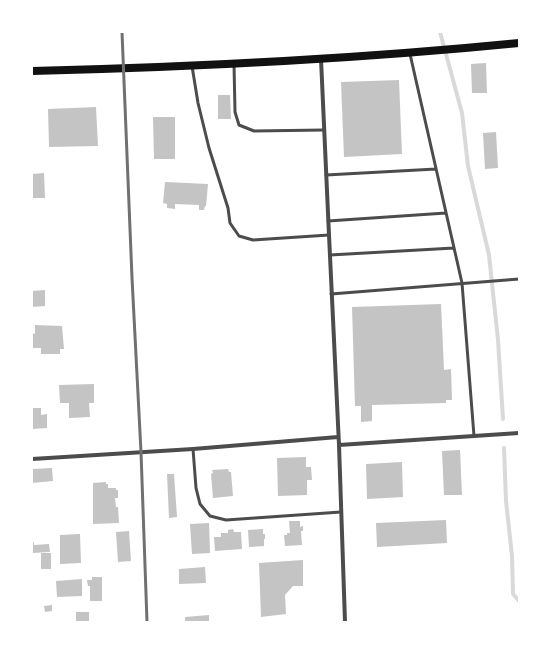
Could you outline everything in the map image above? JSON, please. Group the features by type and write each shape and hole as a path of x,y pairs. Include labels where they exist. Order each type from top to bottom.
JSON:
{"main road":[{"path":"32,71 122,69 321,59 519,43"}],"street":[{"path":"321,59 339,446 345,622"},
{"path":"339,446 519,433"},
{"path":"32,459 192,449 338,437"}],"lane":[{"path":"410,52 462,283 474,436"},
{"path":"234,64 235,112 238,125 254,131 324,130"},
{"path":"192,66 198,103 209,148 228,208 230,223 239,236 253,240 328,235"},
{"path":"326,175 436,169"},
{"path":"328,221 446,213"},
{"path":"330,255 454,248"},
{"path":"331,294 519,279"},
{"path":"192,449 196,488 200,504 210,516 226,520 341,512"}],"building":[{"path":"486,63 487,93 472,93 471,64"},
{"path":"399,80 402,154 344,157 341,82"},
{"path":"218,95 230,95 231,119 218,119"},
{"path":"96,107 98,146 49,147 48,109"},
{"path":"153,117 175,117 175,159 154,159"},
{"path":"496,132 498,168 485,169 483,133"},
{"path":"44,173 45,198 32,198 32,174"},
{"path":"165,182 208,184 206,206 204,210 199,210 199,205 175,204 175,209 167,208 167,204 163,203"},
{"path":"45,290 45,306 32,307 32,291"},
{"path":"441,304 444,370 451,369 452,400 446,400 446,403 372,405 372,421 361,422 361,406 355,406 352,307"},
{"path":"35,325 62,326 64,349 60,349 60,354 41,354 41,348 32,348 32,333 35,334"},
{"path":"94,384 94,403 89,403 90,417 69,418 69,403 60,403 59,385"},
{"path":"32,408 41,408 41,415 47,414 47,428 32,429"},
{"path":"460,450 462,495 444,495 442,451"},
{"path":"306,457 306,467 311,467 312,480 307,480 307,495 278,496 277,458"},
{"path":"402,462 403,497 367,499 366,464"},
{"path":"52,468 53,481 32,483 32,469"},
{"path":"228,469 229,472 231,472 233,496 213,498 212,470"},
{"path":"167,474 174,474 177,517 169,518"},
{"path":"106,482 106,484 108,484 108,488 116,488 116,490 118,490 118,498 115,498 116,507 118,507 119,523 93,524 93,483"},
{"path":"446,520 447,543 377,547 376,523"},
{"path":"289,521 300,521 300,527 303,526 303,531 301,531 302,545 285,546 284,535 290,533"},
{"path":"209,523 210,553 192,554 190,524"},
{"path":"233,529 234,532 241,532 242,549 215,551 214,537 221,537 221,533 228,533 228,530"},
{"path":"263,529 263,534 265,534 264,546 249,547 248,530"},
{"path":"129,531 131,561 118,562 116,532"},
{"path":"80,534 81,563 60,564 60,535"},
{"path":"34,542 34,545 49,544 50,552 32,553 32,543"},
{"path":"41,553 51,553 51,569 41,569"},
{"path":"303,560 303,586 293,586 285,595 286,614 261,617 259,563"},
{"path":"205,567 206,583 179,584 179,569"},
{"path":"92,577 102,577 102,601 90,601 90,586 88,586 87,580 92,580"},
{"path":"82,579 82,596 57,597 56,581"},
{"path":"52,605 52,611 45,612 44,606"},
{"path":"76,612 89,612 89,622 76,622"},
{"path":"209,615 209,622 185,622 185,617"}],"waterway":[{"path":"440,32 462,113 468,166 489,255 498,340 503,419"},
{"path":"504,448 506,501 512,556 513,594 519,601"}],"railway":[{"path":"122,32 141,452 147,622"}]}
